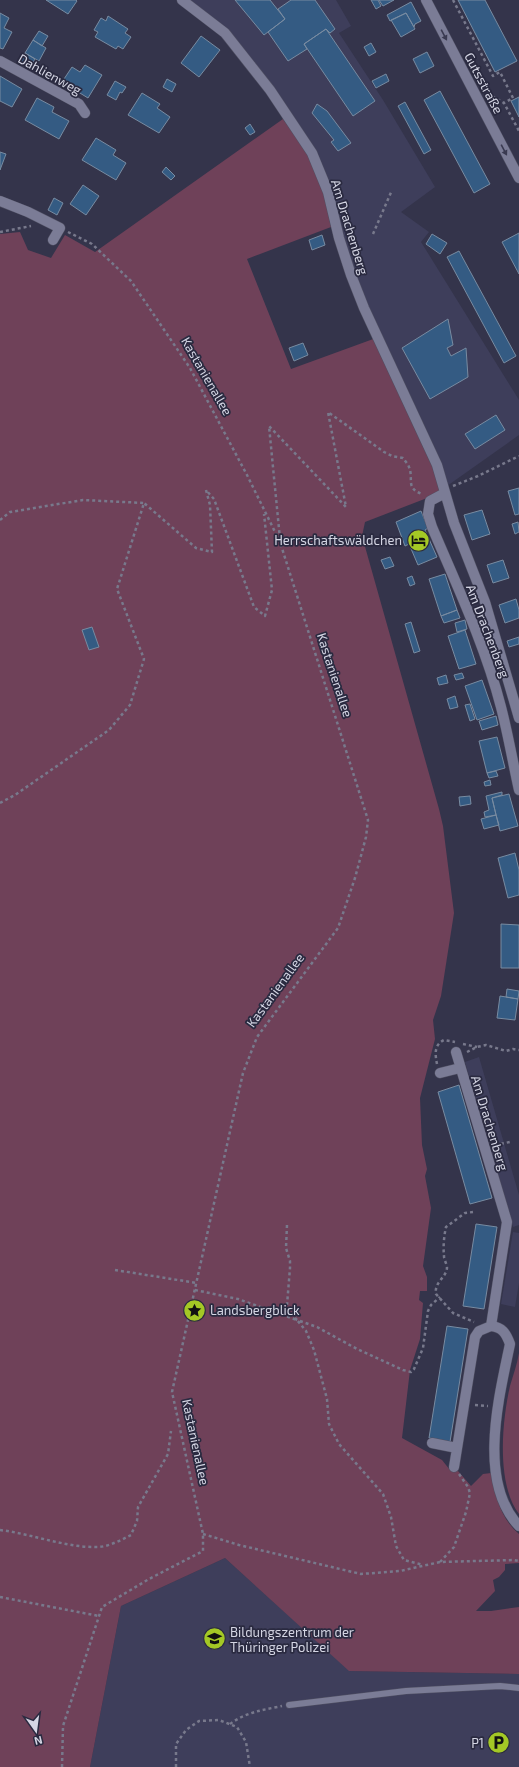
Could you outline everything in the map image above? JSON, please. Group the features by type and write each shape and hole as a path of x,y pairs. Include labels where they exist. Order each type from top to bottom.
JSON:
{"street":[{"name":"Am Drachenberg","path":"182,0 225,33 270,90 312,153 328,192 350,275 437,465 444,492 462,546 485,602 519,718"},
{"name":"Gutsstraße","path":"426,0 519,178"},
{"name":"Dahlienweg","path":"0,61 79,104 85,113"},
{"path":"0,201 28,212 60,228 53,240"},
{"name":"Am Drachenberg","path":"444,492 430,502 428,514 432,527 469,613 489,669 501,707 519,790"},
{"name":"Am Drachenberg","path":"454,1467 475,1337 478,1331 486,1328 507,1222 456,1054"},
{"name":"Am Drachenberg","path":"440,1073 460,1068"},
{"path":"486,1328 497,1327 502,1330 507,1335 510,1344 498,1408 495,1441 495,1472 502,1502 506,1510 519,1526"},
{"path":"432,1443 457,1448"}],"lane":[{"path":"289,1705 406,1692 500,1686 519,1688"}],"path":[{"path":"452,0 492,76 500,72 513,98 504,103"},
{"path":"473,89 486,92 504,103 519,131"},
{"path":"373,234 392,190"},
{"path":"0,232 50,223"},
{"name":"Kastanienallee","path":"60,228 92,244 131,281 190,368 247,475 280,542 368,820 366,837 355,878 338,928 256,1037 242,1073 172,1392 203,1534"},
{"path":"280,542 268,426 346,507 328,412 384,452 392,456 403,458 409,466 411,486 416,492 428,497 444,492 519,456"},
{"path":"0,520 10,512 83,500 144,503 196,548 212,552 210,505 206,490 214,499 254,607 265,616 272,590 264,512"},
{"path":"0,803 15,796 109,730 130,704 144,659 117,589 144,503"},
{"path":"456,1054 486,1045 506,1051 513,1049 519,1050"},
{"path":"484,1148 510,1142"},
{"path":"472,1212 465,1213 446,1227 444,1256 447,1268 446,1273 436,1288 436,1294 453,1313 486,1328"},
{"path":"287,1225 286,1248 290,1261 287,1305 306,1331 314,1350 327,1399 329,1424 339,1444 382,1494 391,1517 396,1546 404,1560 423,1565"},
{"path":"442,1227 446,1232"},
{"path":"114,1270 197,1283"},
{"path":"195,1290 238,1299 297,1320 317,1328 356,1349 403,1370 411,1372 414,1369 423,1348 428,1311 431,1305 440,1297"},
{"path":"464,1403 498,1408"},
{"path":"0,1530 68,1545 100,1547 131,1536 137,1521 138,1507 168,1454 171,1431"},
{"path":"440,1562 454,1547 466,1512 470,1493 468,1486 454,1467"},
{"path":"62,1767 63,1726 102,1607 149,1579 203,1551 203,1534 239,1545 361,1574 400,1570 440,1562 519,1561"},
{"path":"0,1597 99,1616"},
{"path":"230,1724 240,1717 256,1711 289,1705"},
{"path":"176,1767 176,1744 186,1730 199,1721 219,1720 237,1727 246,1742 250,1767"}],"shaded area":[{"path":"188,0 336,0 351,26 339,33 383,100 435,187 401,212 429,232 421,242 519,400 519,435 447,486 367,306 273,87"},
{"path":"283,119 308,154 324,193 331,227 247,259 291,369 376,338 433,466 440,493 365,522 362,536 439,809 443,826 454,913 441,996 433,1020 435,1039 420,1098 422,1145 427,1169 425,1176 431,1208 423,1266 427,1277 427,1291 420,1291 419,1300 423,1303 420,1339 410,1370 402,1438 442,1460 450,1470 458,1471 471,1486 483,1474 491,1473 497,1498 503,1514 507,1521 519,1534 519,1563 505,1564 505,1570 499,1577 493,1580 495,1591 476,1611 491,1611 519,1607 519,1674 349,1671 225,1558 121,1606 90,1767 0,1767 0,234 20,232 28,250 51,258 65,235 95,252"},
{"path":"479,1057 519,1195 519,1225 513,1227 465,1062"},
{"path":"513,1232 519,1233 519,1283 515,1307 501,1304"},
{"path":"519,1353 519,1514 512,1501 507,1486 504,1470 503,1434 507,1400"},
{"name":"Bildungszentrum der Thüringer Polizei","path":"225,1558 350,1671 519,1674 519,1767 90,1767 121,1606"}],"building":[{"path":"46,0 76,0 77,1 68,14"},
{"path":"235,0 270,0 285,19 264,35"},
{"path":"291,0 315,0 335,29 330,33 326,29 304,44 307,49 288,61 268,32 285,19 278,9"},
{"path":"371,0 378,0 381,6 376,9"},
{"path":"379,0 394,0 383,6"},
{"path":"458,0 485,0 517,61 495,72"},
{"path":"411,2 421,21 415,24 414,27 406,13 390,21 387,15"},
{"path":"0,13 9,18 4,28 12,32 3,49 0,48"},
{"path":"406,13 415,29 401,37 391,20"},
{"path":"108,16 128,29 125,33 131,37 123,49 118,46 116,49 95,37 98,32 94,30 101,18 106,21"},
{"path":"326,29 375,101 353,116 304,44"},
{"path":"39,31 48,36 42,46 33,40"},
{"path":"201,36 220,50 199,77 181,63"},
{"path":"33,40 46,48 39,61 25,53"},
{"path":"371,43 376,52 369,56 364,47"},
{"path":"427,52 434,66 420,73 413,59"},
{"path":"25,53 35,59 30,68 19,62"},
{"path":"85,65 102,75 88,98 62,82 72,67 80,72"},
{"path":"386,74 389,81 376,88 372,81"},
{"path":"0,76 22,89 12,107 0,101"},
{"path":"167,79 176,84 172,92 163,87"},
{"path":"115,81 126,87 122,93 120,92 116,100 107,95"},
{"path":"440,91 490,184 474,193 424,100"},
{"path":"142,93 160,104 157,108 170,117 159,133 128,115"},
{"path":"519,97 519,117 511,101"},
{"path":"37,98 54,107 52,112 69,121 59,139 25,120"},
{"path":"405,102 431,150 424,154 398,106"},
{"path":"317,104 327,111 351,143 338,151 331,142 334,140 312,113"},
{"path":"250,124 255,132 250,135 245,128"},
{"path":"96,138 116,150 113,155 126,163 116,180 82,160"},
{"path":"0,152 6,154 0,170"},
{"path":"166,167 175,176 171,180 162,172"},
{"path":"83,185 99,196 86,215 70,204"},
{"path":"54,198 63,203 57,215 48,210"},
{"path":"519,233 519,274 502,242"},
{"path":"432,234 447,243 440,254 426,244"},
{"path":"322,235 325,245 312,250 309,240"},
{"path":"459,251 516,356 504,363 447,257"},
{"path":"448,319 453,345 447,348 451,356 466,348 468,377 430,399 402,348"},
{"path":"303,343 308,355 294,361 289,348"},
{"path":"496,415 505,430 475,449 465,434"},
{"path":"519,488 519,514 515,515 508,491"},
{"path":"482,510 490,534 472,540 464,515"},
{"path":"421,511 428,528 425,530 437,557 418,565 409,544 405,546 396,522"},
{"path":"518,522 519,532 515,534 512,524"},
{"path":"390,557 394,566 385,569 381,560"},
{"path":"503,560 509,578 493,583 487,565"},
{"path":"445,574 457,610 441,616 429,579"},
{"path":"412,576 415,584 410,586 407,578"},
{"path":"516,599 519,610 519,618 505,623 499,605"},
{"path":"457,610 460,618 444,623 441,616"},
{"path":"465,620 467,629 457,632 455,623"},
{"path":"411,622 420,651 414,653 405,624"},
{"path":"92,627 99,647 89,650 82,630"},
{"path":"465,630 476,664 459,669 448,636"},
{"path":"519,637 519,644 509,647 507,641"},
{"path":"462,673 464,678 456,680 454,675"},
{"path":"446,675 448,683 439,685 437,678"},
{"path":"482,680 494,714 477,720 465,686"},
{"path":"455,696 458,707 450,709 447,699"},
{"path":"470,704 475,719 470,721 465,705"},
{"path":"496,716 498,725 482,730 479,721"},
{"path":"497,737 505,768 487,773 479,741"},
{"path":"496,771 498,776 489,778 487,773"},
{"path":"490,780 491,785 485,786 484,782"},
{"path":"502,792 502,795 492,798 496,815 485,817 484,812 489,810 486,796"},
{"path":"509,794 518,826 500,831 492,798"},
{"path":"470,796 471,804 460,806 459,797"},
{"path":"496,815 499,825 484,829 481,819"},
{"path":"515,853 519,870 519,895 508,898 498,858"},
{"path":"501,924 519,925 519,968 501,968"},
{"path":"507,989 519,991 518,999 506,997"},
{"path":"500,996 518,999 515,1020 497,1018"},
{"path":"459,1085 492,1198 470,1204 438,1092"},
{"path":"476,1224 497,1227 484,1309 463,1306"},
{"path":"447,1326 468,1329 450,1442 429,1438"}],"place":[{"name":"Herrschaftswäldchen","path":"418,540"},
{"name":"Landsbergblick","path":"195,1310"},
{"name":"Bildungszentrum der Thüringer Polizei","path":"214,1639"},
{"name":"P1","path":"499,1743"}]}
